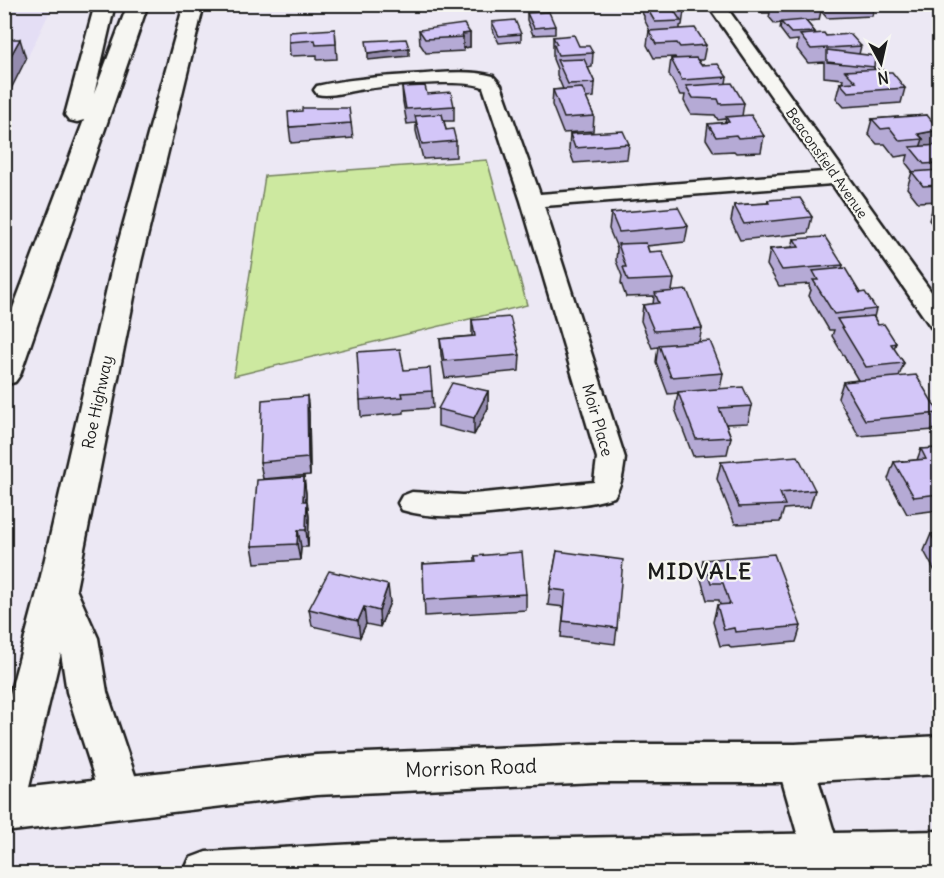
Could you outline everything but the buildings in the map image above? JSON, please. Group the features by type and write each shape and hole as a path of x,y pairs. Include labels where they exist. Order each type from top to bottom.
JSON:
{"main road":[{"path":"30,300 105,4"},
{"path":"4,375 138,4"},
{"name":"Roe Highway","path":"4,800 57,589 127,262 194,4"},
{"path":"57,589 78,638 87,692 120,796"},
{"name":"Morrison Road","path":"4,811 316,775 595,763 795,763 939,755"},
{"path":"206,873 344,869 825,865 939,853"}],"street":[{"name":"Beaconsfield Avenue","path":"715,4 939,322"},
{"name":"Moir Place","path":"323,90 360,84 452,78 487,80 492,85 532,201 611,458 609,479 604,490 577,495 463,506 412,503"},
{"path":"532,201 837,177"},
{"path":"795,763 825,865"}],"shaded area":[{"path":"5,5 53,5 5,104"}],"green space":[{"path":"487,160 527,305 234,376 265,176"}],"district":[{"name":"MIDVALE","path":"700,571"}]}
